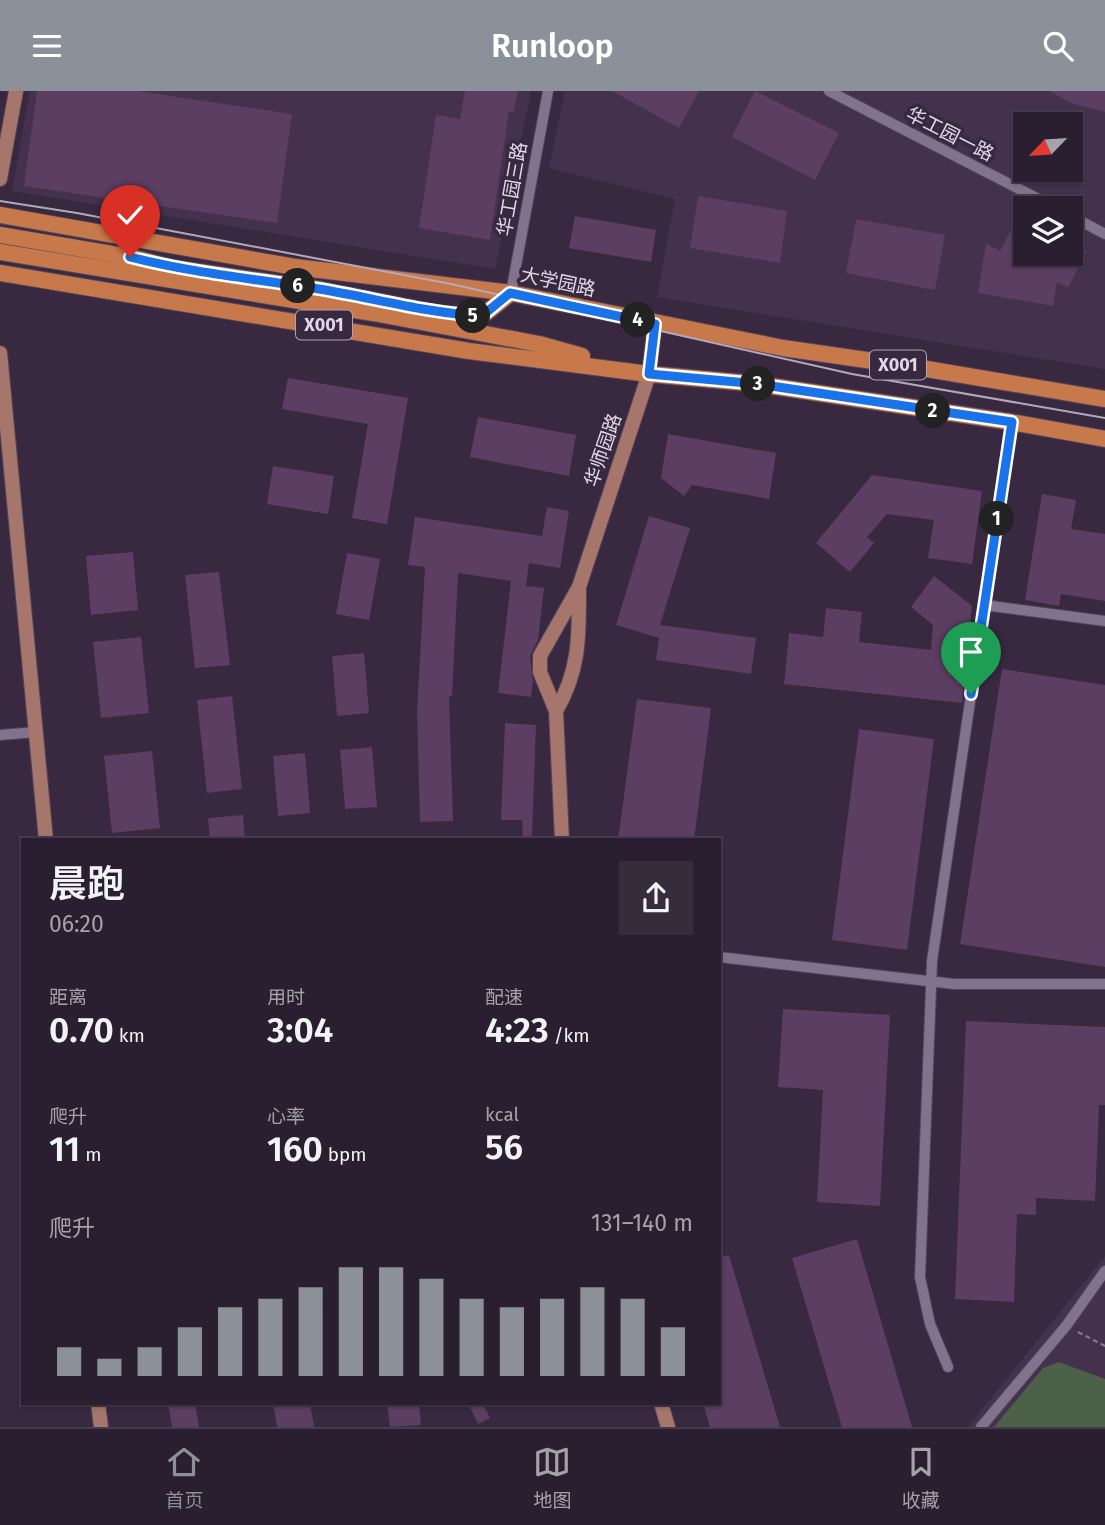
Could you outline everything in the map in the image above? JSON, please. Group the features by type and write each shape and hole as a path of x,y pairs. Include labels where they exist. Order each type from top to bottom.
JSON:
{"main road":[{"path":"0,179 16,91"},
{"name":"大学园路","path":"0,215 296,267 510,293 783,348 915,367 1105,400"},
{"path":"0,235 130,257 173,268 321,289 649,374"},
{"name":"X001","path":"0,252 373,313 427,318"},
{"name":"X001","path":"0,273 469,351 649,374 758,384 1012,422 1105,439"},
{"path":"427,318 482,316 510,293"},
{"name":"华师园路","path":"579,587 649,374 655,324"},
{"path":"0,353 46,838"},
{"path":"556,711 568,692 576,664 579,587"},
{"path":"562,838 556,711 540,671 540,656 579,587"},
{"path":"98,1405 101,1427"},
{"path":"662,1405 668,1427"}],"street":[{"name":"华工园三路","path":"510,293 548,91"},
{"name":"华工园一路","path":"829,91 1033,196"},
{"path":"1083,222 1105,234"},
{"path":"948,1367 930,1324 920,1277 932,961 1012,422"},
{"path":"984,605 1105,621"},
{"path":"0,735 36,732"},
{"path":"721,957 931,982 1105,984"},
{"path":"981,1427 1066,1325 1105,1271"}],"path":[{"path":"1066,1325 1105,1346"}],"shaded area":[{"path":"30,91 531,91 495,269 12,191"},
{"path":"565,91 1105,91 1105,369 657,297 675,199 549,168"},
{"path":"1105,1256 1105,1427 968,1427"}],"green space":[{"path":"1059,1362 1105,1379 1105,1427 994,1427 1043,1368"}],"building":[{"path":"37,91 137,91 292,114 277,223 24,186"},
{"path":"465,91 518,91 514,112 509,111 490,240 419,228 436,115 460,119"},
{"path":"612,91 699,91 679,128"},
{"path":"755,91 839,133 815,180 732,137"},
{"path":"1049,91 1105,91 1105,112 1074,104"},
{"path":"698,196 787,211 780,263 690,248"},
{"path":"575,216 656,230 651,262 569,248"},
{"path":"856,219 945,235 935,290 846,273"},
{"path":"1013,226 1013,266 1079,266 1068,288 1057,282 1053,306 978,293 986,243 1000,251"},
{"path":"288,378 408,398 387,524 352,518 368,424 282,409"},
{"path":"478,417 576,435 569,476 470,457"},
{"path":"668,434 776,453 769,499 692,485 684,496 661,478"},
{"path":"273,466 334,476 328,514 267,504"},
{"path":"872,475 982,491 972,564 928,558 934,520 887,514 867,537 874,543 850,572 816,543"},
{"path":"1042,494 1076,500 1071,529 1105,534 1105,601 1061,594 1059,606 1025,600"},
{"path":"547,507 569,511 560,568 529,563 526,586 544,588 538,640 530,656 533,681 531,697 498,693 511,581 458,573 452,696 449,696 453,821 420,822 417,711 425,567 408,565 415,517 542,536"},
{"path":"649,516 690,528 660,625 756,638 751,674 656,660 659,638 616,625"},
{"path":"133,552 138,610 91,615 86,556"},
{"path":"347,553 380,559 369,620 336,614"},
{"path":"219,572 230,665 195,668 185,575"},
{"path":"934,576 972,606 962,703 784,684 789,633 823,637 826,608 862,612 859,642 931,650 933,625 911,607"},
{"path":"141,637 149,713 101,718 93,642"},
{"path":"364,653 369,713 337,716 332,656"},
{"path":"1002,669 1105,685 1105,967 960,944"},
{"path":"232,696 242,789 207,793 197,700"},
{"path":"637,699 711,708 694,838 618,838"},
{"path":"505,723 536,725 532,836 523,836 522,820 501,820"},
{"path":"859,729 934,739 907,950 832,940"},
{"path":"372,747 377,807 345,809 340,750"},
{"path":"152,751 160,828 112,833 104,756"},
{"path":"305,753 310,813 278,816 273,756"},
{"path":"243,815 245,838 210,838 208,818"},
{"path":"783,1009 890,1015 880,1206 817,1202 823,1090 778,1087"},
{"path":"966,1021 1105,1027 1105,1105 1099,1105 1095,1201 1036,1198 1036,1215 1017,1214 1014,1302 955,1299"},
{"path":"857,1239 912,1427 842,1427 792,1258"},
{"path":"729,1255 780,1427 710,1427 704,1405 721,1405 721,1257"},
{"path":"168,1405 195,1405 199,1427 172,1427"},
{"path":"273,1405 310,1405 314,1427 277,1427"},
{"path":"387,1405 419,1405 421,1425 390,1427"},
{"path":"469,1405 483,1405 490,1418 478,1424"}],"tram line":[{"path":"0,201 77,213 451,284 852,374 1105,418"}],"route":[{"path":"130,257 173,268 321,289 442,314 482,316 510,293 655,324 649,374 758,384 1012,422 971,694"}]}
